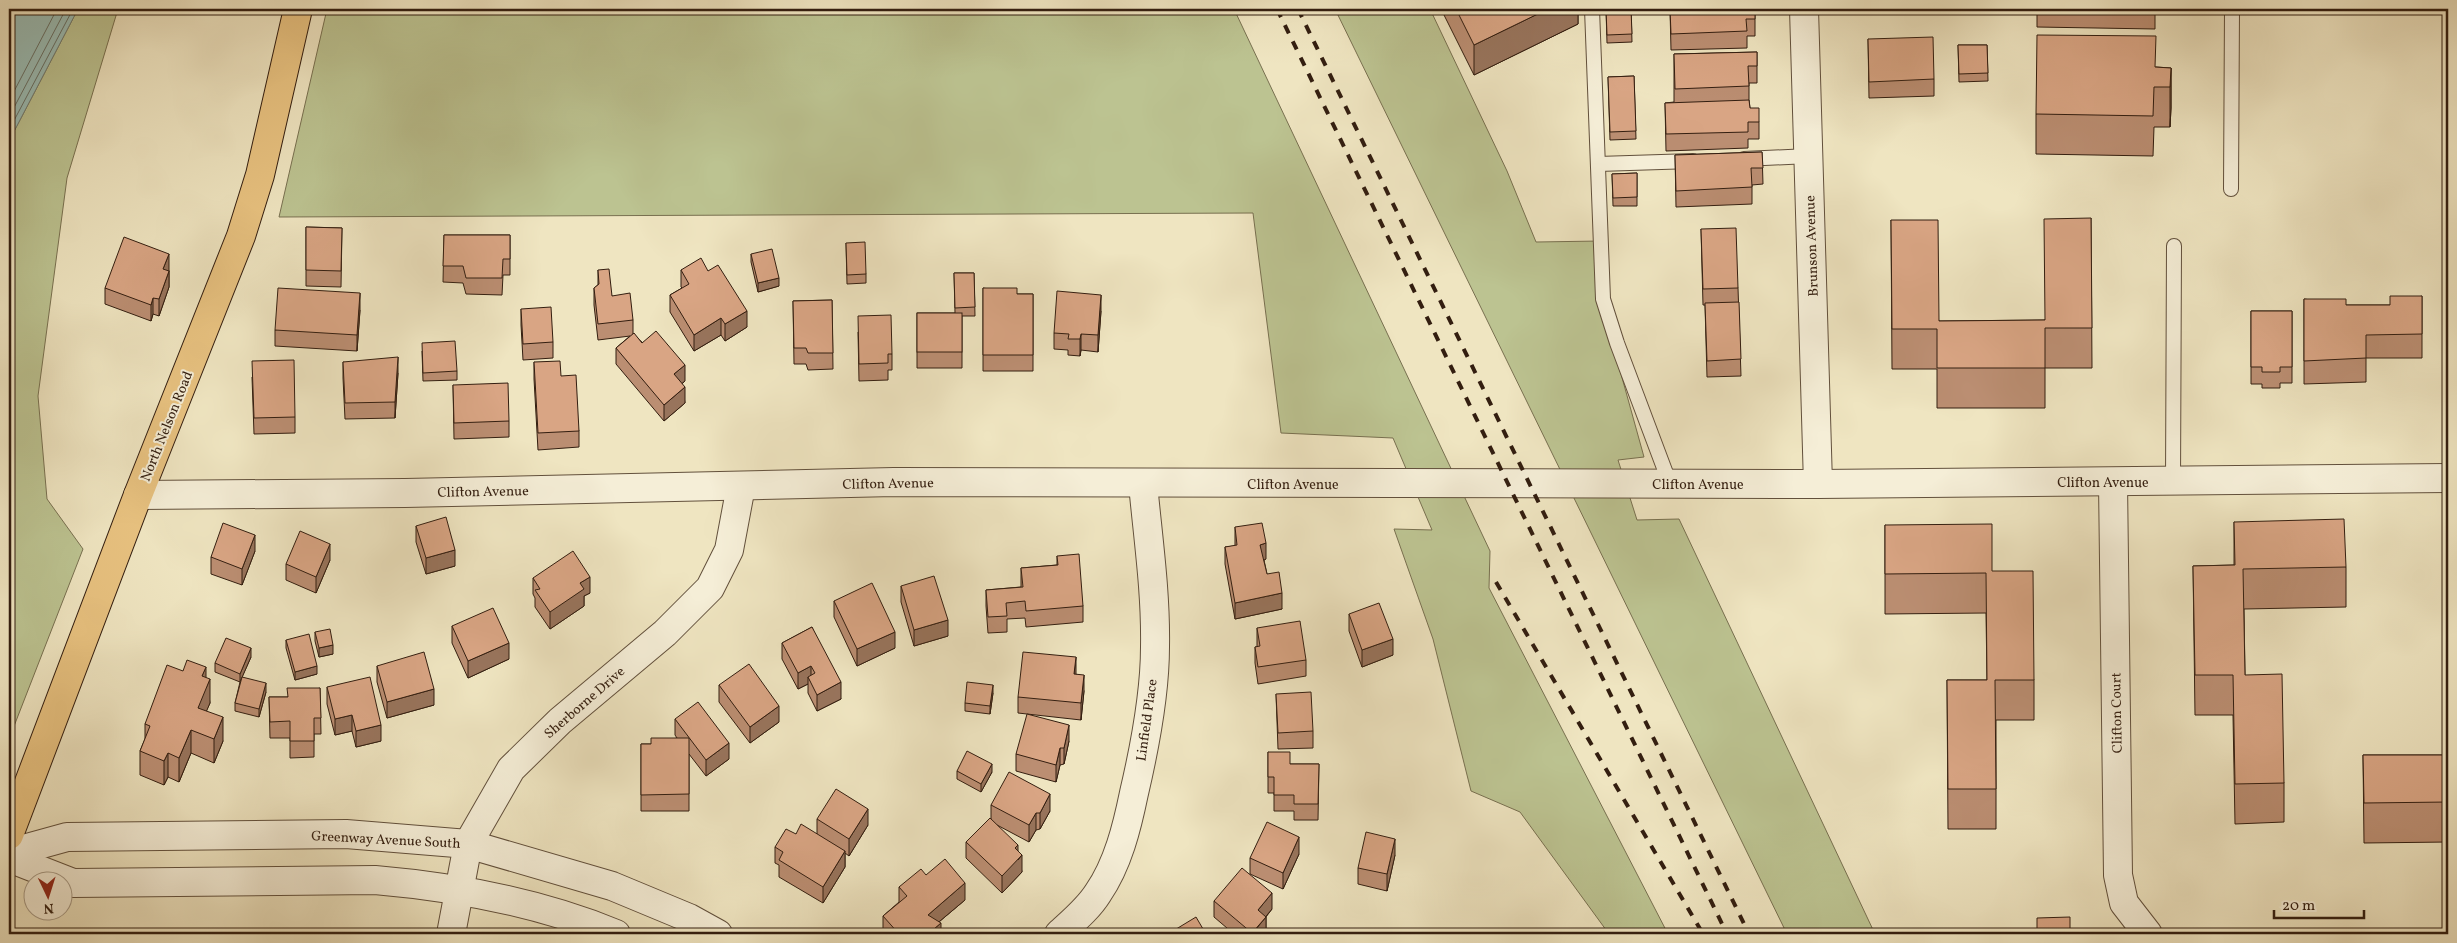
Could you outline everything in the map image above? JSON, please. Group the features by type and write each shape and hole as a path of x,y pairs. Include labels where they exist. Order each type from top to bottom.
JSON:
{"main road":[{"name":"North Nelson Road","path":"9,835 138,495 244,228 260,175 298,9"}],"street":[{"name":"Brunson Avenue","path":"1804,9 1818,484"},
{"name":"Clifton Avenue","path":"138,495 415,493 894,482 1818,484 2448,478"},
{"name":"Clifton Court","path":"2113,482 2118,875 2124,903 2148,934"},
{"name":"Linfield Place","path":"1059,934 1085,910 1099,892 1118,852 1130,814 1142,760 1155,649 1155,610 1143,484"},
{"name":"Sherborne Drive","path":"451,934 468,844 511,770 560,721 665,633 710,588 729,550 741,486"},
{"name":"Greenway Avenue South","path":"9,853 67,837 346,834 468,844 612,886 689,918 718,934"},
{"path":"9,858 72,883 375,880 459,890 550,912 616,934"}],"lane":[{"path":"1592,9 1603,299 1617,343 1670,484"},
{"path":"2231,189 2232,9"},
{"path":"1732,159 1808,156"},
{"path":"1598,164 1703,160"},
{"path":"2173,482 2174,246"}],"green space":[{"path":"78,9 118,9 67,178 38,396 47,499 83,549 9,739 9,141"},
{"path":"327,9 1234,9 1490,551 1489,588 1668,934 1609,934 1520,812 1471,791 1433,639 1394,529 1432,530 1393,438 1281,433 1253,213 279,217"},
{"path":"1335,9 1430,9 1507,171 1536,242 1600,241 1608,327 1644,457 1618,460 1637,520 1679,519 1875,934 1787,934"}],"water":[{"path":"9,9 78,9 9,141"}],"building":[{"path":"1456,9 1548,9 1474,45"},
{"path":"1606,9 1631,9 1632,34 1607,35"},
{"path":"1670,9 1755,9 1755,19 1746,19 1747,31 1671,34"},
{"path":"2037,35 2156,36 2155,67 2171,68 2170,87 2154,87 2153,116 2036,114"},
{"path":"1933,37 1934,79 1869,82 1868,39"},
{"path":"1958,45 1987,45 1988,73 1959,74"},
{"path":"1757,52 1757,66 1748,66 1749,86 1675,89 1674,54"},
{"path":"1634,76 1636,131 1610,132 1608,77"},
{"path":"1749,100 1750,108 1759,108 1759,122 1748,122 1748,132 1666,134 1665,103"},
{"path":"1762,152 1763,168 1751,168 1752,187 1676,191 1675,155"},
{"path":"1637,173 1637,197 1613,198 1612,174"},
{"path":"2091,218 2092,328 2045,328 2045,368 1937,368 1937,329 1892,329 1891,220 1938,220 1939,321 2045,320 2044,219"},
{"path":"306,227 342,228 341,271 306,270"},
{"path":"1736,228 1738,288 1703,289 1701,229"},
{"path":"444,235 510,235 510,259 503,259 502,278 466,278 463,266 443,266"},
{"path":"124,237 169,254 163,269 169,271 159,299 153,298 151,305 105,288"},
{"path":"865,242 866,274 847,275 846,243"},
{"path":"772,249 779,278 758,283 751,254"},
{"path":"701,258 708,271 718,265 747,311 725,324 721,318 694,335 670,295 689,284 681,270"},
{"path":"609,269 612,296 630,293 633,320 598,324 594,288 599,284 598,270"},
{"path":"954,273 974,273 975,307 955,308"},
{"path":"278,288 360,293 357,335 275,330"},
{"path":"983,288 1017,288 1017,294 1033,294 1033,355 983,355"},
{"path":"1057,291 1101,295 1098,335 1081,334 1080,339 1068,339 1069,334 1054,333"},
{"path":"2390,296 2422,296 2422,334 2366,335 2366,358 2304,361 2304,299 2346,299 2346,305 2390,305"},
{"path":"832,300 833,353 808,353 806,348 794,348 793,301"},
{"path":"1739,302 1741,359 1707,361 1705,303"},
{"path":"551,307 553,342 523,344 521,309"},
{"path":"2251,311 2292,311 2292,367 2280,367 2280,372 2262,372 2262,367 2251,367"},
{"path":"917,313 962,313 962,352 917,352"},
{"path":"891,315 892,354 888,354 888,363 859,364 858,316"},
{"path":"656,331 685,365 674,374 685,387 664,405 616,348 634,333 642,343"},
{"path":"455,341 457,371 423,373 422,343"},
{"path":"398,357 395,402 345,403 343,362"},
{"path":"294,360 295,417 254,418 252,361"},
{"path":"560,361 561,376 576,375 579,431 538,433 534,362"},
{"path":"508,383 509,421 454,423 453,385"},
{"path":"446,517 455,550 426,558 416,526"},
{"path":"2344,519 2346,567 2243,569 2245,675 2282,674 2284,783 2235,784 2233,675 2195,675 2193,566 2235,565 2234,522"},
{"path":"223,523 255,535 242,569 211,557"},
{"path":"1262,523 1266,543 1260,545 1267,574 1279,572 1282,593 1235,603 1225,547 1237,545 1235,527"},
{"path":"1992,524 1992,571 2033,571 2034,680 1995,680 1996,789 1948,789 1947,680 1987,680 1986,573 1885,574 1885,525"},
{"path":"300,531 330,544 316,577 286,564"},
{"path":"573,551 590,577 580,583 584,589 550,612 535,590 540,589 533,578"},
{"path":"1079,554 1083,606 1026,611 1025,601 1006,603 1007,616 988,617 986,590 1023,587 1021,568 1058,565 1057,556"},
{"path":"934,576 948,620 914,630 901,586"},
{"path":"872,583 895,632 857,649 834,601"},
{"path":"1379,603 1393,639 1362,650 1349,614"},
{"path":"493,608 509,643 468,661 452,626"},
{"path":"1300,621 1306,660 1258,667 1255,647 1260,646 1257,628"},
{"path":"812,627 841,682 817,695 808,677 815,673 811,666 798,673 782,643"},
{"path":"330,629 333,645 319,648 315,632"},
{"path":"309,634 317,666 295,672 286,640"},
{"path":"226,638 251,648 240,674 215,663"},
{"path":"424,652 434,689 387,702 377,666"},
{"path":"1023,652 1076,657 1074,674 1084,675 1081,703 1018,697"},
{"path":"187,660 206,667 202,676 210,679 198,708 223,717 214,739 191,730 179,758 168,753 164,761 140,751 150,726 145,724 167,665 183,671"},
{"path":"749,664 779,706 750,727 719,685"},
{"path":"242,677 266,683 259,709 235,703"},
{"path":"370,677 381,725 356,731 352,715 335,719 327,687"},
{"path":"967,682 993,685 990,706 965,703"},
{"path":"287,688 320,688 321,718 314,718 314,741 290,741 290,721 270,722 269,697 288,697"},
{"path":"1311,692 1313,731 1278,733 1276,694"},
{"path":"698,702 729,743 706,760 675,719"},
{"path":"1027,714 1069,725 1064,748 1060,748 1056,765 1016,754"},
{"path":"651,738 689,738 689,794 641,795 641,744 651,744"},
{"path":"967,751 992,764 981,784 957,771"},
{"path":"1268,752 1290,752 1290,764 1319,764 1318,804 1294,804 1294,795 1274,795 1274,777 1268,777"},
{"path":"2363,755 2448,755 2448,802 2364,803"},
{"path":"1009,772 1050,794 1040,813 1036,813 1029,825 991,805"},
{"path":"836,789 868,809 849,839 817,819"},
{"path":"990,818 1018,845 1015,848 1022,855 1002,876 966,842"},
{"path":"1267,822 1299,837 1283,873 1250,858"},
{"path":"801,824 845,851 823,887 779,860 783,852 775,847 786,829 796,834"},
{"path":"1366,832 1395,839 1387,874 1358,868"},
{"path":"945,859 965,883 928,915 941,923 928,934 899,934 883,916 907,896 899,887 921,869 926,875"},
{"path":"1242,868 1272,893 1258,910 1266,917 1252,933 1214,901"},
{"path":"1196,917 1206,934 1168,934"},
{"path":"2070,917 2070,934 2037,934 2037,918"}],"railway":[{"path":"1277,9 1727,934"},
{"path":"1298,9 1749,934"},
{"path":"1496,582 1703,934"}]}
